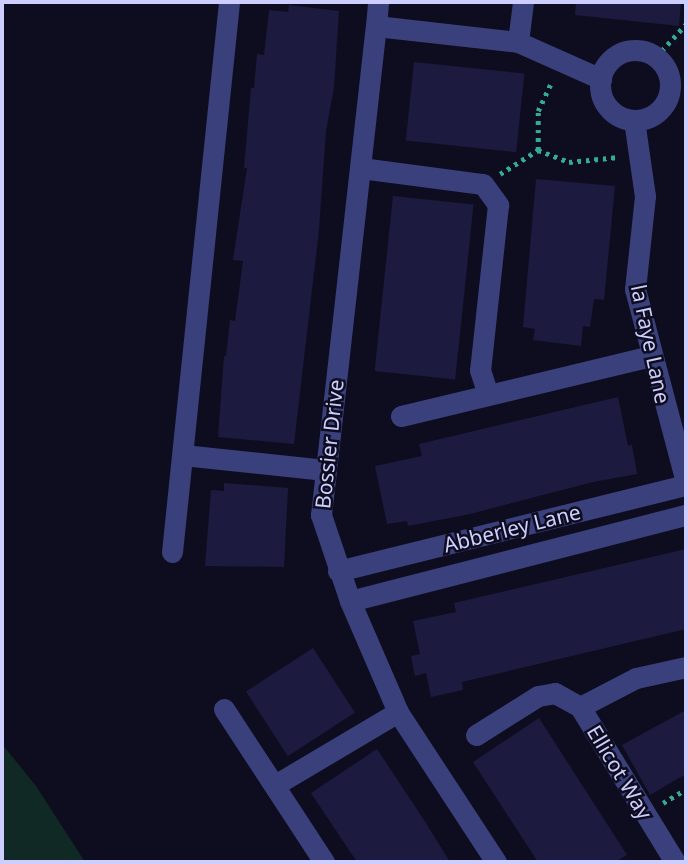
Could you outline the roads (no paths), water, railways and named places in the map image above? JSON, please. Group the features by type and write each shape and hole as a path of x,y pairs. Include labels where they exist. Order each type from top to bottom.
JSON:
{"street":[{"path":"172,552 229,2"},
{"name":"Bossier Drive","path":"378,2 321,515 338,571 398,712 496,862"},
{"path":"518,42 523,2"},
{"path":"376,26 518,42 601,79"},
{"path":"645,51 656,57 670,78 670,93 657,113 635,120 611,110 604,100 601,79 609,62 620,54 645,51"},
{"name":"la Faye Lane","path":"635,120 637,156 645,196 635,289 650,356 686,484"},
{"path":"361,168 483,184 498,205 480,370 488,394"},
{"path":"401,416 650,356"},
{"path":"183,455 325,470"},
{"name":"Abberley Lane","path":"338,571 686,484"},
{"name":"Abberley Lane","path":"350,601 686,509"},
{"name":"Ellicot Way","path":"675,862 580,707 636,678 686,667"},
{"path":"476,735 538,696 555,693 580,707"},
{"path":"223,709 324,862"},
{"path":"275,785 398,712"}]}
